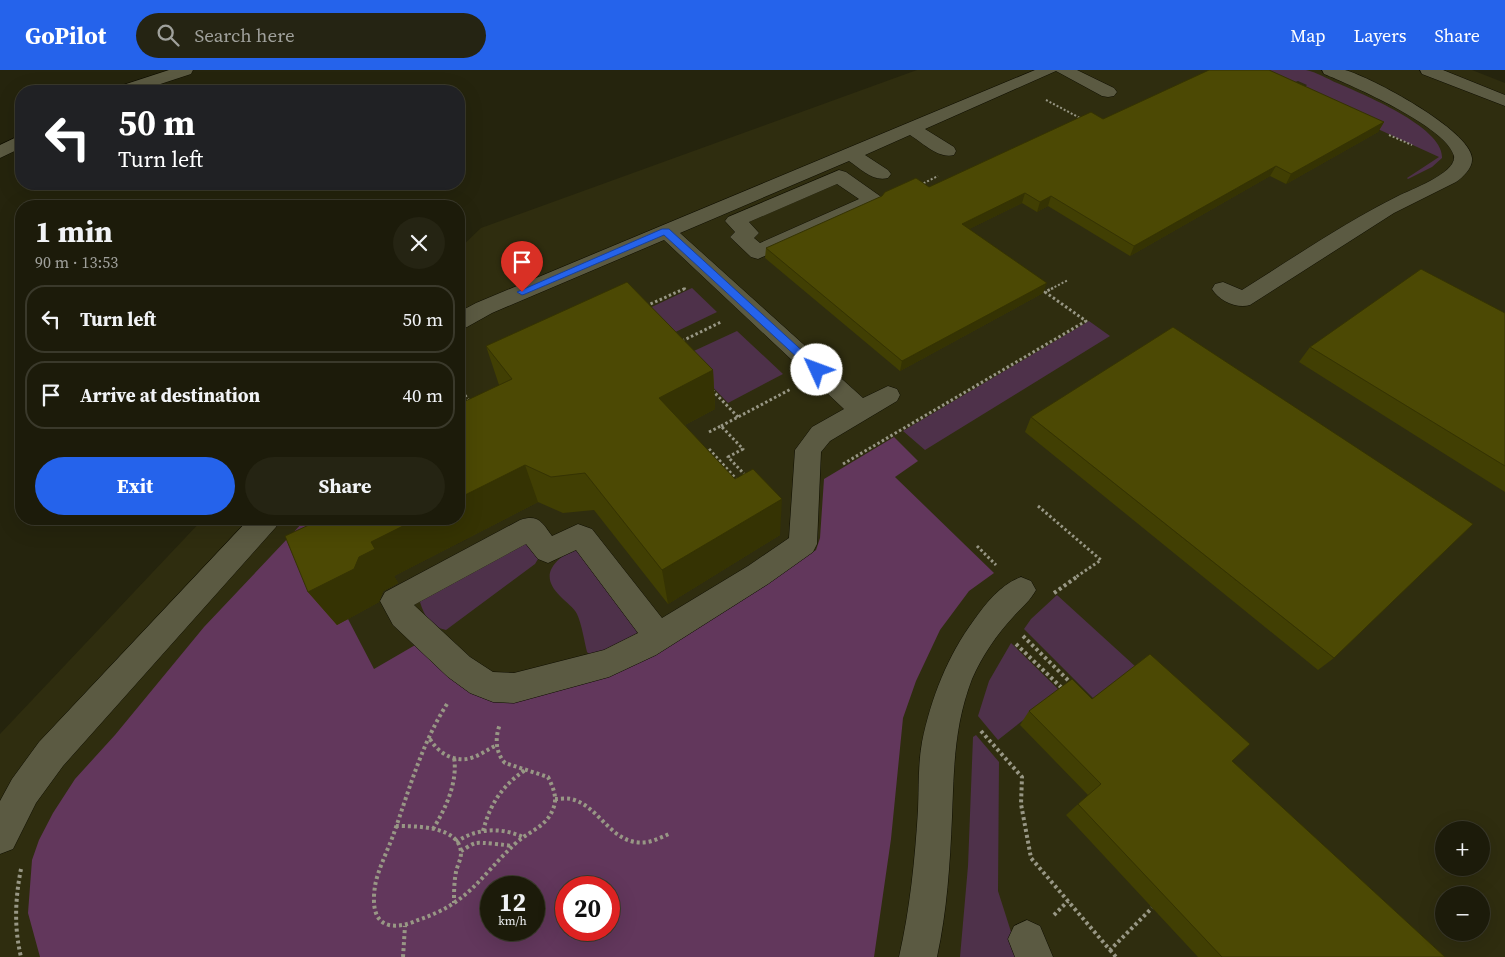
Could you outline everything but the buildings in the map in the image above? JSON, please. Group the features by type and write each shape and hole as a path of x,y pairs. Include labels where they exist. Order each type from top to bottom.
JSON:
{"street":[{"path":"141,85 185,70"},
{"path":"465,319 484,308 1049,70"},
{"path":"1064,70 1108,92"},
{"path":"1223,289 1242,300 1387,209 1450,178 1458,171 1462,163 1463,154 1456,142 1447,134 1391,99 1330,70"},
{"path":"1428,70 1505,101"},
{"path":"911,128 947,151"},
{"path":"0,152 15,143"},
{"path":"851,154 881,174"},
{"path":"839,176 873,200 758,252 740,237 749,233 735,221 839,176"},
{"path":"666,231 861,410"},
{"path":"659,638 582,537 578,536 548,552 530,528 395,601 404,616 446,656 480,682 493,687 514,688 524,686 609,663 659,638 803,544 808,450 818,436 888,395"},
{"path":"0,836 24,791 51,754 261,525"},
{"path":"918,957 931,877 939,742 954,685 979,636 993,616 1036,593"}],"path":[{"path":"1043,98 1080,118"},
{"path":"939,177 946,174"},
{"path":"841,465 1086,320 1045,292 1068,280"},
{"path":"644,307 689,287"},
{"path":"680,342 724,321"},
{"path":"709,432 795,386"},
{"path":"711,390 738,417"},
{"path":"465,395 472,405"},
{"path":"721,426 743,449 728,457 753,484"},
{"path":"709,449 741,484"},
{"path":"1036,593 1100,560 1038,506"},
{"path":"1017,630 1076,688"},
{"path":"1011,638 1070,697"},
{"path":"450,699 437,720 376,881 373,899 376,914 382,923 406,926 428,918 454,904 477,885 512,846 523,837 531,834 550,816 555,799 553,785 548,777 513,768 503,763 498,756 496,738 500,719"},
{"path":"979,728 1022,777 1021,804 1031,858 1116,957"},
{"path":"430,739 435,748 442,753 469,759 497,745"},
{"path":"433,829 446,804 454,781 456,766 454,757"},
{"path":"483,831 489,811 498,792 526,770"},
{"path":"555,799 565,797 576,800 610,831 630,842 646,844 669,834"},
{"path":"396,826 421,826 433,829 446,834 456,842 461,850 454,888 454,904"},
{"path":"456,842 467,834 493,830 523,837"},
{"path":"461,850 476,842 488,844 500,842 512,846"},
{"path":"1110,950 1152,908"},
{"path":"403,957 402,934 406,926"}],"shaded area":[{"path":"917,70 1472,70 1505,83 1505,957 0,957 0,734 197,525 465,525 465,243 481,228"},
{"path":"1248,70 1306,70 1314,72 1400,113 1430,135 1439,146 1442,158 1432,167 1408,179 1439,157 1321,103 1305,87 1307,85 1298,81 1292,83"},
{"path":"692,288 717,312 665,337 641,312"},
{"path":"1089,321 1110,336 925,450 903,431"},
{"path":"737,331 783,374 728,403 683,356"},
{"path":"894,437 918,461 895,477 994,573 969,591 940,630 916,681 903,718 891,839 874,957 40,957 28,913 32,860 39,840 53,813 75,779 115,735 204,627 300,525 330,525 337,624 348,619 374,669 417,644 461,685 643,659 816,550 820,538 824,479"},
{"path":"528,536 541,554 535,564 446,630 432,624 420,602 422,598"},
{"path":"579,545 638,627 635,641 590,655 587,652 577,614 561,597 550,581 552,567 563,556"},
{"path":"1057,595 1136,667 1095,700 1024,629 1031,619"},
{"path":"1011,643 1060,691 998,740 978,716 989,681"},
{"path":"976,735 999,762 998,891 1019,957 960,957 968,866 973,737"}],"route":[{"path":"522,292 666,231 817,370"}]}
